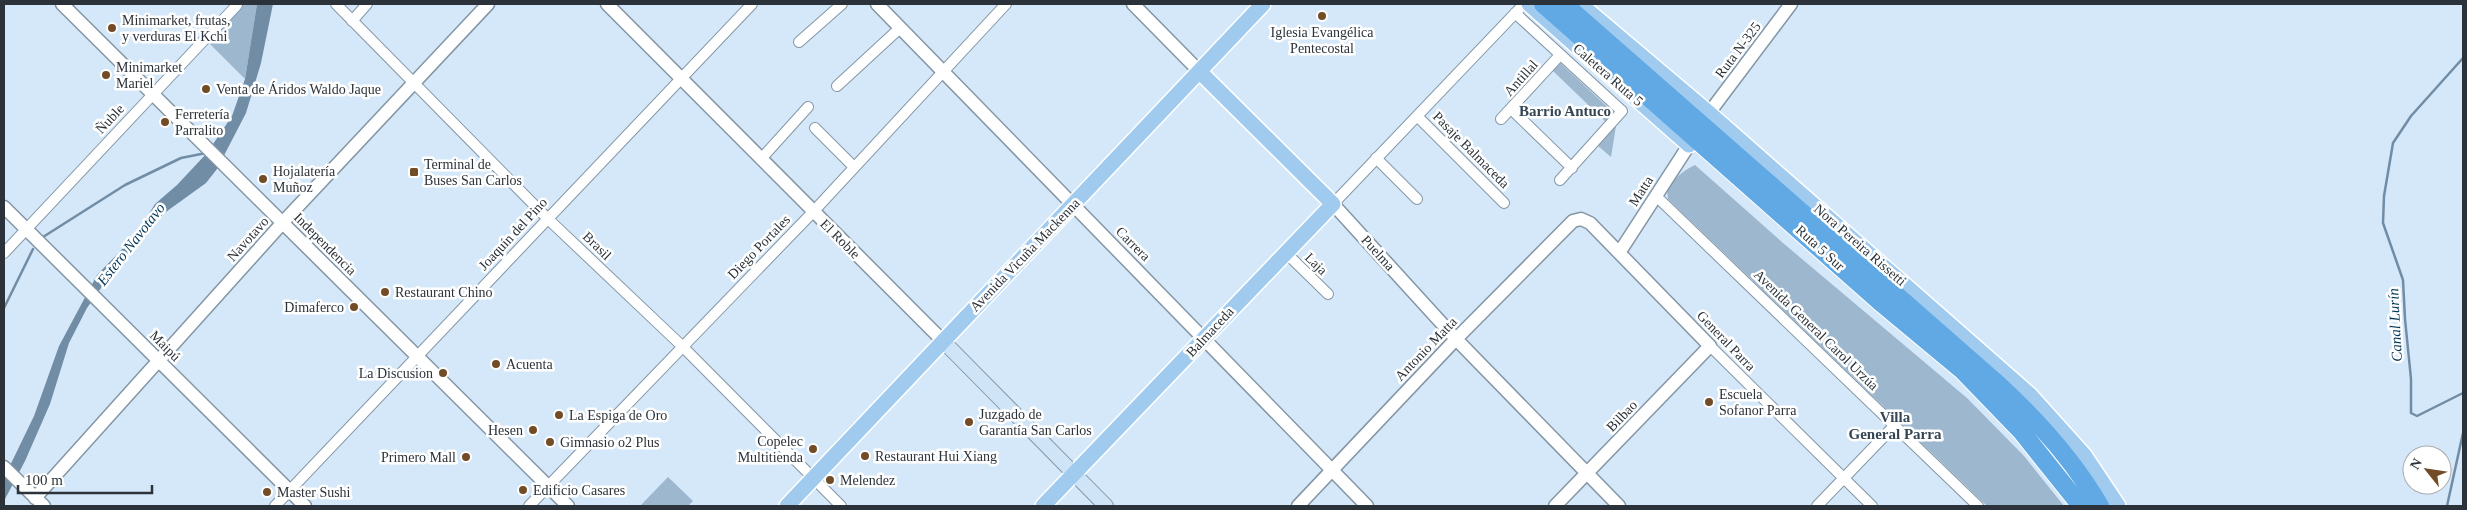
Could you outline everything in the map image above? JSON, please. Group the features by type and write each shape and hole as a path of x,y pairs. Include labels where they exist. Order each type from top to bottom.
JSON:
{"highway":[{"name":"Ruta 5 Sur","path":"1543,4 1982,390 2021,431 2081,506"},
{"name":"Ruta 5 Sur","path":"1564,4 1999,384 2026,410 2057,446 2100,506"},
{"path":"1688,145 1786,230 1879,301"}],"main road":[{"name":"Avenida Vicuña Mackenna","path":"787,506 1263,4"},
{"name":"Caletera Ruta 5","path":"1529,4 1688,145"},
{"name":"Nora Pereira Rissetti","path":"1580,4 1709,113 2030,395 2084,456 2118,506"},
{"name":"Puelma","path":"1200,72 1333,204"},
{"name":"Balmaceda","path":"1043,506 1333,204"},
{"name":"El Roble","path":"943,341 1106,506"}],"street":[{"name":"Independencia","path":"62,4 568,506"},
{"name":"Ñuble","path":"4,253 237,4"},
{"name":"Brasil","path":"336,4 547,218 682,346 841,506"},
{"path":"352,21 367,4"},
{"name":"Navotavo","path":"39,502 159,360 283,223 488,4"},
{"name":"El Roble","path":"607,4 943,341"},
{"name":"Joaquín del Pino","path":"275,506 752,4"},
{"path":"800,42 842,4"},
{"name":"Carrera","path":"876,4 1366,506"},
{"name":"Diego Portales","path":"528,506 813,212 1005,4"},
{"name":"Puelma","path":"1133,4 1200,72"},
{"name":"Balmaceda","path":"1333,204 1524,4"},
{"name":"Ruta N-325","path":"1709,113 1791,4"},
{"path":"1514,14 1622,111 1560,180"},
{"path":"837,86 900,28"},
{"name":"Antillal","path":"1501,119 1560,55"},
{"path":"761,159 808,107"},
{"path":"1511,109 1572,168"},
{"name":"Pasaje Balmaceda","path":"1417,116 1504,204"},
{"path":"815,128 854,166"},
{"name":"Matta","path":"1619,253 1688,145"},
{"path":"1376,158 1416,199"},
{"name":"Avenida General Carol Urzúa","path":"1656,196 1978,506"},
{"name":"Puelma","path":"1333,204 1456,339 1620,506"},
{"name":"Maipú","path":"4,207 305,506"},
{"name":"General Parra","path":"1581,219 1590,223 1710,346 1872,506"},
{"name":"Antonio Matta","path":"1298,506 1456,339 1573,221 1581,219"},
{"name":"Laja","path":"1285,252 1328,294"},
{"name":"Bilbao","path":"1555,506 1710,346"},
{"path":"1817,506 1895,425"},
{"path":"4,467 39,502"}],"shaded area":[{"path":"237,4 257,4 245,79 205,39"},
{"path":"1559,62 1615,114 1606,122 1552,70"},
{"path":"1617,120 1611,157 1597,145"},
{"path":"1695,165 1783,243 1967,398 2024,456 2064,506 1987,506 1668,199 1667,190 1673,182 1683,172"},
{"path":"668,477 693,501 688,506 640,506"}],"water":[{"name":"Estero Navotavo","path":"257,4 273,4 261,63 246,113 217,169 206,183 163,214 108,278 87,308 69,343 50,404 25,461 4,501 4,478 34,416 59,346 97,275 135,236 155,204 177,185 207,153 232,116 245,79"}],"waterway":[{"name":"Canal Lurín","path":"2463,58 2411,116 2393,143 2384,196 2383,223 2403,280 2411,379 2411,413 2417,416 2463,393"},
{"path":"43,237 125,185 181,158 206,153"},
{"path":"4,308 33,249"},
{"name":"Canal Lurín","path":"2447,506 2463,433"}],"place":[{"name":"Iglesia Evangélica Pentecostal","path":"1322,16"},
{"name":"Minimarket, frutas, y verduras El Kchi","path":"112,28"},
{"name":"Minimarket Mariel","path":"106,75"},
{"name":"Venta de Áridos Waldo Jaque","path":"206,89"},
{"name":"Ferretería Parralito","path":"165,122"},
{"name":"Terminal de Buses San Carlos","path":"414,172"},
{"name":"Hojalatería Muñoz","path":"263,179"},
{"name":"Restaurant Chino","path":"385,292"},
{"name":"Dimaferco","path":"354,307"},
{"name":"Acuenta","path":"496,364"},
{"name":"La Discusion","path":"443,373"},
{"name":"Escuela Sofanor Parra","path":"1709,402"},
{"name":"La Espiga de Oro","path":"559,415"},
{"name":"Juzgado de Garantía San Carlos","path":"969,422"},
{"name":"Hesen","path":"533,430"},
{"name":"Gimnasio o2 Plus","path":"550,442"},
{"name":"Copelec Multitienda","path":"813,449"},
{"name":"Restaurant Hui Xiang","path":"865,456"},
{"name":"Primero Mall","path":"466,457"},
{"name":"Melendez","path":"830,480"},
{"name":"Edificio Casares","path":"523,490"},
{"name":"Master Sushi","path":"267,492"}],"district":[{"name":"Barrio Antuco","path":"1565,111"},
{"name":"Villa General Parra","path":"1895,426"}]}
